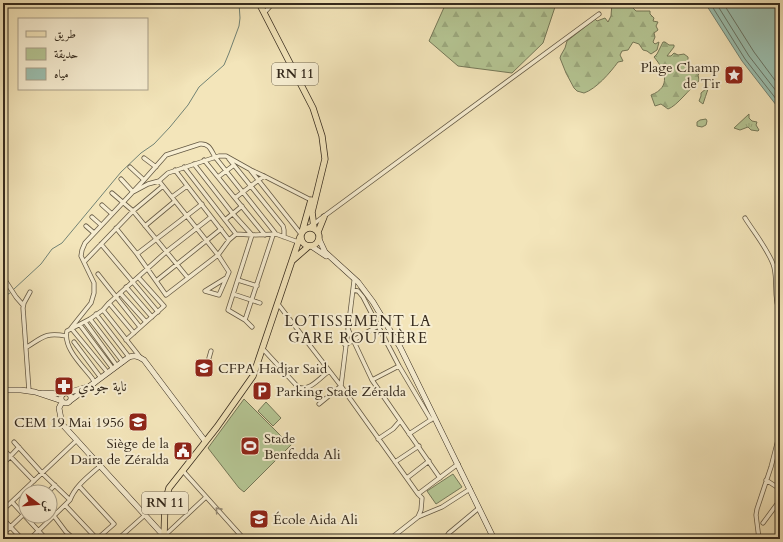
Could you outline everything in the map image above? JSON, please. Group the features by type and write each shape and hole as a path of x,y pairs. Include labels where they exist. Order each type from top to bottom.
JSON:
{"main road":[{"name":"RN 11","path":"164,538 165,503 170,488 253,376 293,260 322,168 324,147 316,116 259,3"},
{"path":"324,147 325,162 313,206 313,228 325,252 355,279 373,302 400,347 432,418 458,464 494,539"},
{"path":"312,216 323,218"},
{"path":"323,218 313,228 300,236 304,244 310,246 327,257 361,287"},
{"path":"293,260 310,246 316,244 319,239"},
{"path":"3,390 21,390 32,392 65,402 92,385 128,357 140,357 144,360 206,441"},
{"path":"32,392 65,393 92,385"},
{"path":"65,393 70,396 59,408 62,424 164,538"},
{"path":"65,393 60,398 65,402"}],"street":[{"path":"264,13 273,3"},
{"path":"323,218 599,14"},
{"path":"92,385 92,378 68,346 66,336 67,331 92,303 94,293 94,283 82,256 82,250 85,243 166,155 204,144 209,146 215,157 275,235"},
{"path":"133,192 148,184 159,181 168,173 204,160 226,156 311,200"},
{"path":"226,156 283,226 284,237"},
{"path":"144,158 156,167"},
{"path":"204,160 265,235"},
{"path":"194,164 233,214 252,235"},
{"path":"218,177 234,165"},
{"path":"130,167 144,180"},
{"path":"184,167 236,234"},
{"path":"250,169 300,236"},
{"path":"176,170 229,240"},
{"path":"235,198 250,185 264,176"},
{"path":"121,178 133,192"},
{"path":"159,181 218,255 229,272 219,295 205,291 226,278"},
{"path":"84,261 133,211 163,186"},
{"path":"172,197 187,186"},
{"path":"112,193 133,211 188,278"},
{"path":"145,226 176,201"},
{"path":"137,254 202,204"},
{"path":"102,205 112,214"},
{"path":"225,220 242,206"},
{"path":"92,217 101,225"},
{"path":"71,328 86,322 103,310 115,297 166,252 211,217"},
{"path":"745,218 772,261 775,274 776,302 780,314"},
{"path":"86,226 94,233"},
{"path":"116,228 148,268 166,295 218,255 229,240 236,234 275,235 284,237 300,236"},
{"path":"156,281 221,229"},
{"path":"252,235 228,310 245,320 252,327"},
{"path":"245,320 275,235"},
{"path":"101,244 158,312"},
{"path":"98,274 140,327"},
{"path":"3,276 16,297 23,304"},
{"path":"126,340 164,306 138,277"},
{"path":"238,280 257,286"},
{"path":"319,404 341,386 354,281"},
{"path":"126,287 152,317"},
{"path":"353,290 360,293 363,297 399,366 432,418 409,434"},
{"path":"30,292 23,304 23,317 32,392"},
{"path":"120,293 146,322"},
{"path":"233,294 260,303"},
{"path":"109,303 134,333"},
{"path":"278,304 341,386 422,498 421,510 418,518"},
{"path":"103,310 140,357"},
{"path":"96,314 128,357"},
{"path":"90,319 123,362"},
{"path":"86,322 102,344 115,367"},
{"path":"80,325 115,367"},
{"path":"345,345 378,326"},
{"path":"71,328 108,373"},
{"path":"348,329 372,380 440,478"},
{"path":"102,344 119,331"},
{"path":"27,347 45,335 55,334 66,336"},
{"path":"68,346 79,338"},
{"path":"74,342 101,378"},
{"path":"262,348 298,387 308,387 329,371"},
{"path":"209,358 211,351"},
{"path":"372,380 399,366"},
{"path":"378,439 393,430 400,421"},
{"path":"759,539 756,515 757,509 780,432"},
{"path":"3,510 77,440"},
{"path":"14,442 54,484"},
{"path":"395,462 418,446"},
{"path":"4,463 19,447"},
{"path":"5,451 34,481"},
{"path":"407,478 429,461"},
{"path":"418,494 458,464"},
{"path":"58,511 70,500 72,493 100,466"},
{"path":"183,471 244,539"},
{"path":"766,480 778,488 780,479"},
{"path":"65,505 97,539 114,524 79,486"},
{"path":"58,488 70,500"},
{"path":"390,539 418,518 442,507 470,489"},
{"path":"164,538 206,497"},
{"path":"763,523 780,500"},
{"path":"12,502 18,508"},
{"path":"445,539 449,533 479,508"},
{"path":"118,539 145,515"},
{"path":"3,519 22,539"},
{"path":"4,537 10,527 18,520"},
{"path":"33,524 46,539"},
{"path":"30,539 45,524"},
{"path":"58,524 74,539"},
{"path":"103,534 108,539"}],"green space":[{"path":"446,3 551,3 555,7 543,43 512,73 458,66 429,41"},
{"path":"612,3 637,3 637,6 633,8 636,11 650,11 650,14 654,18 653,21 658,22 656,26 658,30 654,33 655,37 653,42 655,44 659,42 657,50 651,54 643,50 639,44 633,42 628,50 622,51 620,55 623,61 618,62 607,76 598,84 584,93 577,91 566,73 560,58 561,55 567,41 595,19 597,21 605,18 608,22 611,16"},
{"path":"663,42 669,45 674,45 667,56 671,56 674,53 678,55 684,54 688,57 688,62 686,64 688,68 686,71 689,70 692,72 695,69 699,70 700,73 698,75 698,82 668,109 661,104 655,106 651,95 658,92 664,83 661,67 654,57"},
{"path":"707,88 708,89 703,104 699,101 701,93"},
{"path":"749,114 749,118 752,121 757,122 756,125 759,130 758,131 751,130 748,127 740,130 734,128"},
{"path":"706,119 706,125 702,127 697,126 697,122"},
{"name":"Stade Benfedda Ali","path":"244,399 286,441 288,439 292,444 244,492 239,488 208,448"},
{"path":"266,402 281,418 273,426 258,411"},
{"path":"453,474 462,487 436,504 427,491"}],"water":[{"path":"705,3 780,3 780,110 742,61"}],"waterway":[{"path":"14,289 41,264 52,249 62,243 121,172 141,153 154,144 188,105 199,87 224,65 239,26 239,3"},
{"path":"3,297 10,293"}],"place":[{"name":"Plage Champ de Tir","path":"734,75"},
{"name":"CFPA Hadjar Said","path":"204,368"},
{"name":"ناية جودي","path":"64,386"},
{"name":"Parking Stade Zéralda","path":"262,391"},
{"name":"CEM 19 Mai 1956","path":"138,422"},
{"name":"Stade Benfedda Ali","path":"250,446"},
{"name":"Siège de la Daira de Zéralda","path":"183,451"},
{"name":"École Aida Ali","path":"259,519"}],"district":[{"name":"LOTISSEMENT LA GARE ROUTIÈRE","path":"358,330"}]}
